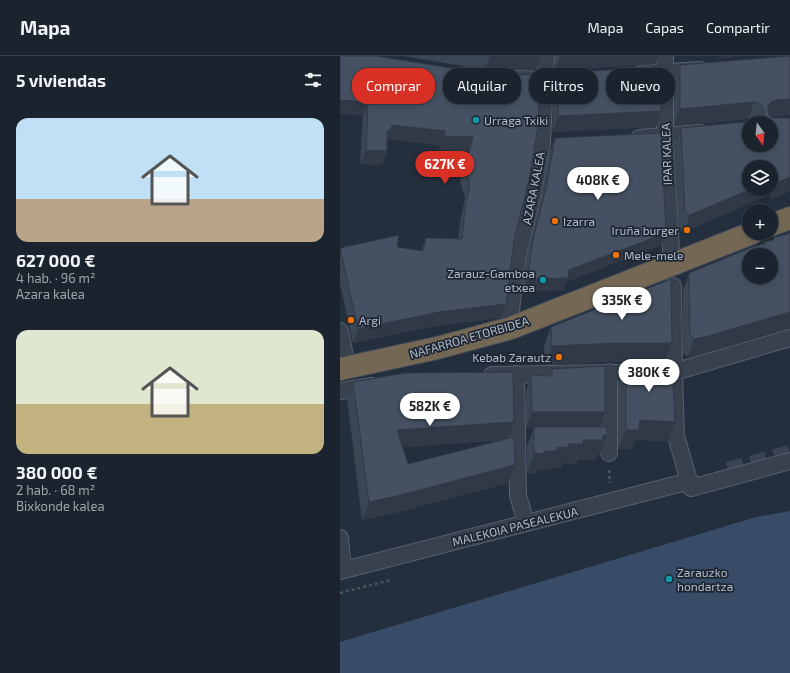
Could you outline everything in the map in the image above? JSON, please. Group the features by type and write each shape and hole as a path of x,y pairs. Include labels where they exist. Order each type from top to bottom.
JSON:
{"highway":[{"path":"778,222 790,218"},
{"name":"NAFARROA ETORBIDEA","path":"342,362 437,348 511,328 742,237"}],"street":[{"name":"AZARA KALEA","path":"546,56 546,68"},
{"name":"IPAR KALEA","path":"665,56 665,68"},
{"path":"675,71 712,69"},
{"name":"AZARA KALEA","path":"510,318 518,255 533,195 549,142 547,104"},
{"name":"IPAR KALEA","path":"665,104 665,136 671,252"},
{"path":"624,138 718,131"},
{"path":"673,286 676,436 691,488 790,461"},
{"path":"340,331 342,362"},
{"path":"477,375 674,372 790,338"},
{"path":"609,372 609,453"},
{"path":"516,374 525,437 518,495 526,523"},
{"path":"340,391 385,383"},
{"path":"571,437 609,436"},
{"name":"MALEKOIA PASEALEKUA","path":"341,570 690,481"},
{"path":"340,538 341,570"}],"path":[{"path":"609,453 610,501"},
{"path":"340,593 391,580"}],"water":[{"name":"Zarauzko hondartza","path":"790,511 790,673 340,673 340,642 756,517"}],"building":[{"path":"340,56 376,56 451,68 443,68 443,104 521,104 521,75 529,75 529,104 539,104 538,127 529,179 514,240 506,304 439,312 358,329 340,248 399,235 397,247 423,251 426,238 462,239 465,209 470,183 465,168 473,137 444,136 445,131 392,125 391,130 387,131 387,151 366,150 368,104 435,104 435,68 352,68 352,101 340,100"},
{"path":"790,56 790,99 771,102 768,106 770,116 763,116 764,111 762,106 754,102 680,109 680,65"},
{"path":"606,70 606,104 661,104 661,111 558,116 559,104 598,104 598,71"},
{"path":"778,118 790,118 790,177 778,183 778,160 742,160 742,193 690,215 685,212 681,128 742,122 742,152 778,152"},
{"path":"661,133 666,233 569,270 568,278 528,279 532,244 547,184 555,138"},
{"path":"790,233 790,312 694,339 690,335 689,273 742,251 742,284 778,284 778,248 750,248 765,244 764,242 778,240 778,236"},
{"path":"671,279 672,343 616,343 552,346 551,327"},
{"path":"626,362 672,362 675,422 640,420 639,430 626,430"},
{"path":"605,366 605,412 532,412 531,375 552,376 552,369"},
{"path":"513,372 514,422 397,430 408,464 514,437 515,465 369,502 353,382 405,373"},
{"path":"534,427 607,427 607,435 603,435 603,440 583,440 583,444 568,444 568,448 557,447 557,451 544,451 543,454 534,453"}],"tunnel":[{"path":"728,470 790,453"}],"place":[{"name":"Urraga Txiki","path":"476,120"},
{"name":"Izarra","path":"555,221"},
{"name":"Iruña burger","path":"687,230"},
{"name":"Mele-mele","path":"616,255"},
{"name":"Zarauz-Gamboa etxea","path":"543,280"},
{"name":"Argi","path":"351,320"},
{"name":"Kebab Zarautz","path":"559,357"},
{"name":"Zarauzko hondartza","path":"669,579"}]}
